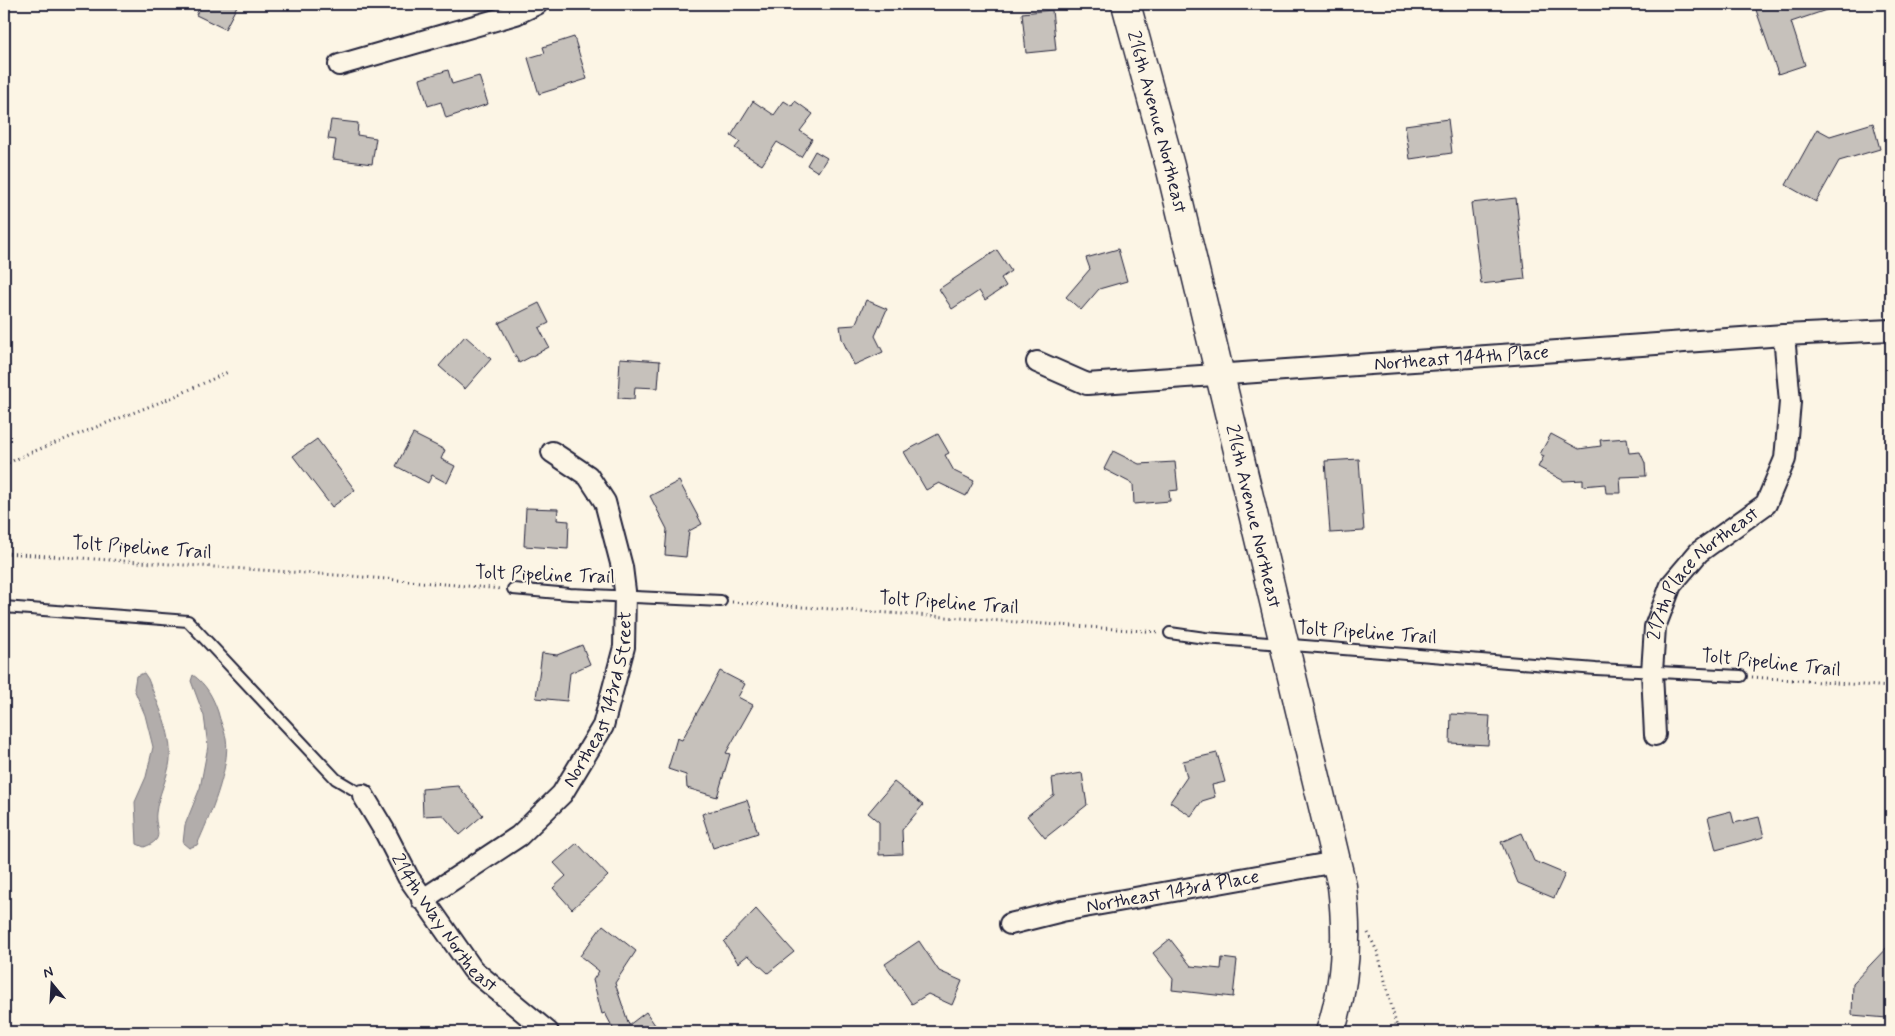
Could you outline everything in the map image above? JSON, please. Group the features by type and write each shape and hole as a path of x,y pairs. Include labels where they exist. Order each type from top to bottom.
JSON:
{"street":[{"path":"339,65 516,14 537,4"},
{"name":"216th Avenue Northeast","path":"1126,4 1170,166 1336,862 1345,910 1346,952 1341,992 1330,1032"},
{"name":"Northeast 144th Place","path":"1037,362 1087,384 1891,330"},
{"name":"217th Place Northeast","path":"1655,735 1652,672 1655,627 1671,585 1699,552 1766,504 1785,459 1790,402 1784,336"},
{"name":"Northeast 143rd Street","path":"422,900 519,836 562,794 603,726 624,647 625,596 622,566 605,502 588,476 552,452"},
{"name":"214th Way Northeast","path":"363,795 384,830 408,878 473,970 548,1032"},
{"name":"Northeast 143rd Place","path":"1010,924 1062,912 1336,862"}],"lane":[{"path":"513,590 720,601"},
{"path":"4,607 188,621 336,779 363,795"},
{"path":"1170,633 1206,638 1652,672 1741,676"}],"path":[{"path":"4,465 228,372"},
{"name":"Tolt Pipeline Trail","path":"4,553 341,575 513,590"},
{"name":"Tolt Pipeline Trail","path":"720,601 1170,633"},
{"name":"Tolt Pipeline Trail","path":"1741,676 1891,687"},
{"path":"1345,910 1362,924 1378,953 1398,1032"}],"shaded area":[{"path":"144,673 167,728 170,760 156,813 157,837 155,841 144,847 137,844 135,802 146,777 153,747 145,715 134,689 136,676"},
{"path":"193,675 205,687 214,701 226,738 227,750 222,777 213,807 197,845 189,848 183,843 185,825 200,788 208,746 204,716 191,681"}],"building":[{"path":"201,4 238,4 225,29 196,15"},
{"path":"1754,4 1838,4 1838,6 1791,22 1805,65 1778,74"},
{"path":"1052,10 1056,50 1026,53 1022,13"},
{"path":"574,37 587,79 539,94 528,58 545,53 543,47"},
{"path":"448,70 452,84 479,76 488,104 446,118 441,102 428,106 420,79"},
{"path":"753,101 774,115 784,101 792,106 795,101 813,114 800,131 812,139 801,157 777,142 762,165 735,148 740,142 731,136"},
{"path":"1448,119 1452,153 1410,159 1405,125"},
{"path":"331,120 358,123 357,135 376,138 372,164 333,159 336,140 328,139"},
{"path":"1873,123 1880,149 1839,161 1816,202 1786,185 1817,129 1830,136"},
{"path":"815,151 827,158 818,172 807,165"},
{"path":"1516,198 1525,279 1481,284 1471,203"},
{"path":"1118,249 1127,281 1099,289 1081,310 1066,297 1090,269 1086,258"},
{"path":"997,250 1011,271 1001,278 1006,286 985,300 979,291 952,309 939,289"},
{"path":"866,300 887,309 875,336 883,352 854,365 842,339 840,326 855,325"},
{"path":"539,303 549,323 539,328 549,347 519,363 499,323"},
{"path":"465,336 491,359 465,389 439,366"},
{"path":"620,358 660,361 658,388 635,387 634,399 618,398"},
{"path":"413,434 445,450 441,459 455,466 447,483 432,475 428,483 396,466"},
{"path":"938,434 949,453 945,455 954,471 974,481 966,496 939,483 926,490 904,452"},
{"path":"1551,434 1579,449 1601,446 1600,440 1627,438 1629,453 1640,452 1645,463 1646,476 1620,477 1621,493 1606,493 1605,484 1583,486 1583,480 1564,481 1538,467 1544,456 1540,454"},
{"path":"317,439 355,490 332,507 293,456"},
{"path":"1113,451 1139,464 1175,462 1178,490 1169,491 1170,501 1134,504 1133,484 1104,469"},
{"path":"1359,459 1364,531 1330,533 1325,461"},
{"path":"679,481 702,524 689,531 686,557 665,555 667,529 650,496"},
{"path":"526,508 558,509 557,520 569,521 568,549 524,546"},
{"path":"582,645 590,664 570,673 567,701 536,698 542,653 557,655"},
{"path":"720,671 745,684 738,697 753,705 726,753 730,754 717,797 687,788 686,775 668,769 677,738 682,740"},
{"path":"1451,714 1490,716 1488,745 1450,743"},
{"path":"1217,753 1225,782 1212,785 1215,797 1202,801 1191,816 1170,802 1187,777 1183,761"},
{"path":"1082,773 1087,805 1045,838 1027,816 1054,795 1052,778"},
{"path":"894,782 923,805 902,830 903,854 879,855 879,822 868,813"},
{"path":"458,786 483,815 460,835 443,815 423,816 422,789"},
{"path":"747,800 758,833 713,848 702,814"},
{"path":"1731,811 1734,823 1759,817 1764,837 1716,850 1708,817"},
{"path":"1522,833 1534,861 1565,874 1554,898 1518,883 1501,842"},
{"path":"577,843 608,876 572,909 553,888 566,876 554,863"},
{"path":"756,909 794,952 768,973 748,955 738,963 724,942"},
{"path":"603,925 636,951 615,983 629,1025 646,1012 660,1032 615,1032 605,1013 602,1014 593,980 599,971 580,956"},
{"path":"1170,939 1191,966 1221,969 1222,958 1237,960 1233,997 1172,990 1173,979 1153,953"},
{"path":"919,941 939,971 962,981 952,1005 928,994 912,1004 885,964"},
{"path":"1891,943 1891,984 1888,988 1887,1018 1852,1015 1853,983"}]}
